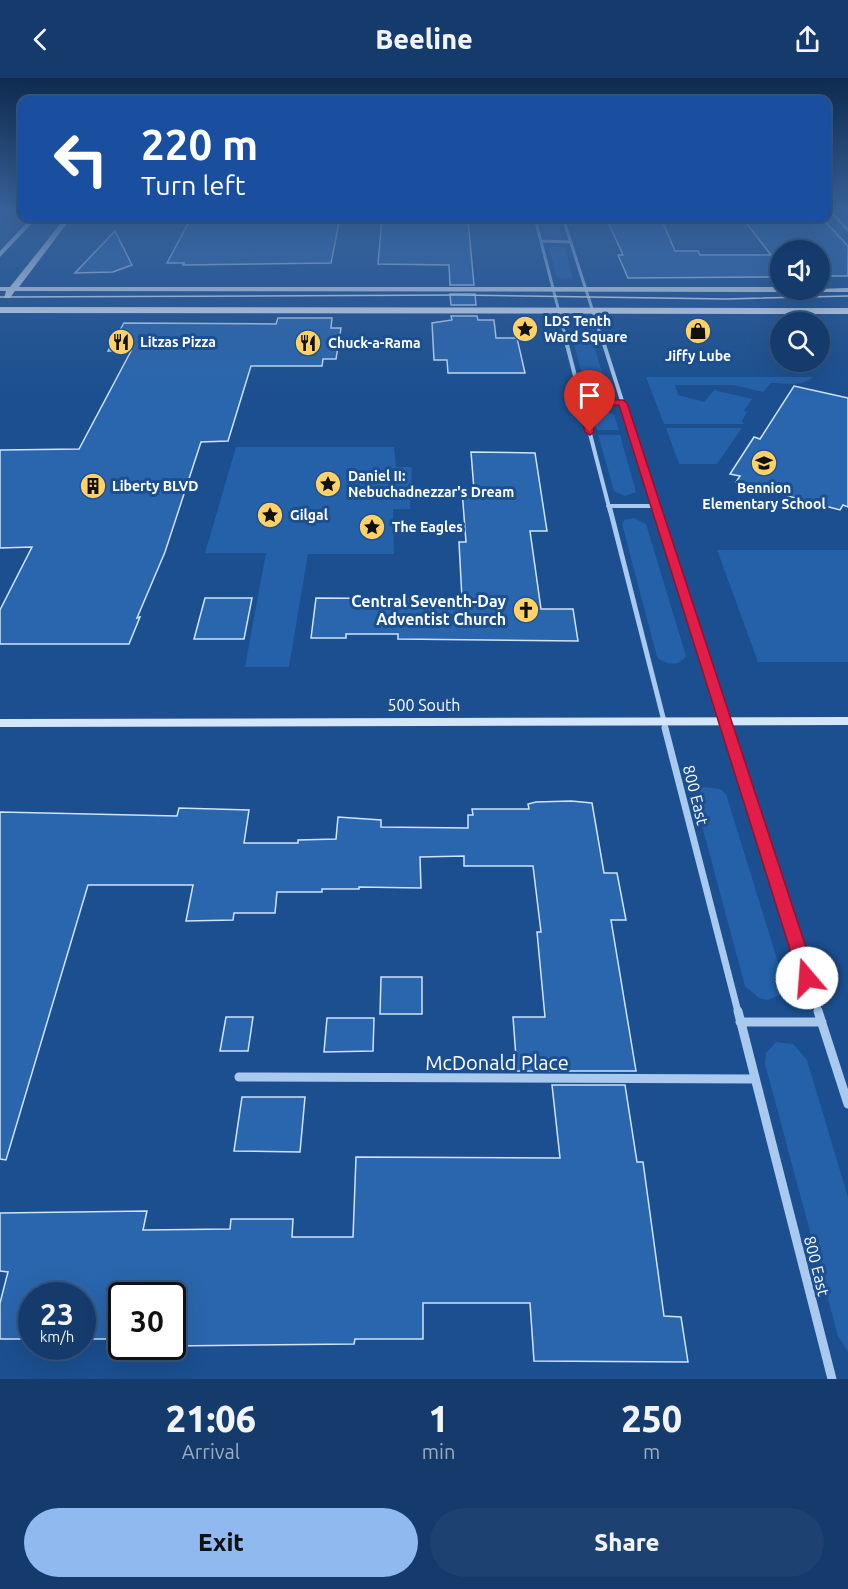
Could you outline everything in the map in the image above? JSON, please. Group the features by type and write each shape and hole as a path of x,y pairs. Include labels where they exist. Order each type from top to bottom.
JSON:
{"main road":[{"path":"0,304 25,273"},
{"path":"0,289 848,290"},
{"path":"0,310 848,311"}],"street":[{"name":"800 East","path":"549,273 832,1379"},
{"path":"581,273 848,1104"},
{"path":"582,403 623,403"},
{"path":"608,506 656,506"},
{"name":"500 South","path":"0,723 848,721"},
{"path":"741,1022 822,1022"},
{"name":"McDonald Place","path":"239,1077 755,1079"}],"shaded area":[{"path":"556,273 571,273 573,279 557,278"},
{"path":"579,329 590,332 607,389 604,394 594,394 586,389 571,333"},
{"path":"646,377 813,377 799,383 771,383 763,392 733,385 675,385 678,395 704,402 714,390 752,399 744,411 747,412 742,421 744,424 664,424"},
{"path":"606,411 614,415 619,430 597,430 593,416 597,412"},
{"path":"666,428 742,428 717,464 679,464"},
{"path":"598,435 620,435 636,492 625,496 614,491"},
{"path":"236,447 394,447 396,467 412,467 410,509 393,509 394,554 308,554 289,667 245,667 266,553 205,553"},
{"path":"634,518 646,524 686,656 680,662 668,663 657,657 622,524 624,520"},
{"path":"717,550 848,550 848,662 758,662"},
{"path":"704,787 720,789 726,794 785,985 783,994 767,1000 759,998 745,986 694,796"},
{"path":"776,1042 793,1044 807,1060 848,1197 848,1352 838,1336 765,1064 766,1053"}],"building":[{"path":"449,273 473,273 474,285 450,285"},
{"path":"626,273 770,273 770,277 628,278"},
{"path":"830,273 848,273 848,276 830,276"},
{"path":"450,294 475,294 476,305 451,305"},
{"path":"451,316 477,316 478,320 494,320 496,338 517,338 525,373 448,373 447,360 434,360 432,323 452,320"},
{"name":"Liberty BLVD","path":"278,318 332,318 331,328 341,328 336,359 323,359 322,366 251,366 228,441 201,442 165,552 137,618 140,617 129,644 0,644 0,610 32,547 0,548 0,450 79,449 131,351 108,351 124,323 276,324"},
{"path":"794,386 848,398 848,507 843,505 840,510 736,482 740,476 730,474 754,437 760,439"},
{"path":"471,452 535,453 547,531 530,531 541,609 573,609 578,641 398,639 398,634 346,634 346,638 311,638 316,598 462,599 459,542 466,542 462,490 474,490"},
{"path":"205,598 252,598 244,639 194,639"},
{"path":"536,802 592,803 604,873 617,873 626,920 611,920 636,1071 517,1071 513,1017 545,1017 537,932 541,932 533,866 464,866 464,856 420,857 421,888 359,887 359,889 322,889 322,892 277,892 275,913 234,913 233,920 186,921 193,885 88,885 6,1160 0,1159 0,812 177,816 179,808 249,810 244,843 298,843 298,840 336,839 338,817 381,820 381,827 468,828 468,815 473,815 472,809 529,809 528,804"},
{"path":"381,977 422,977 422,1014 380,1014"},
{"path":"226,1017 253,1017 248,1051 220,1051"},
{"path":"327,1018 374,1018 373,1051 324,1052"},
{"path":"552,1085 625,1085 637,1162 643,1162 664,1316 681,1317 688,1362 534,1361 530,1303 423,1303 423,1339 355,1339 354,1344 186,1346 186,1282 108,1282 108,1339 96,1339 96,1282 18,1282 18,1339 0,1339 0,1303 8,1272 0,1271 0,1213 147,1211 143,1230 230,1229 231,1219 293,1219 292,1237 353,1237 356,1157 560,1158"},
{"path":"242,1097 305,1097 300,1152 234,1151"}],"tram line":[{"path":"0,297 458,295 726,299 848,296"}],"place":[{"name":"LDS Tenth Ward Square","path":"525,329"},
{"name":"Jiffy Lube","path":"698,331"},
{"name":"Litzas Pizza","path":"121,342"},
{"name":"Chuck-a-Rama","path":"308,343"},
{"name":"Bennion Elementary School","path":"764,463"},
{"name":"Daniel II: Nebuchadnezzar's Dream","path":"328,484"},
{"name":"Liberty BLVD","path":"93,486"},
{"name":"Gilgal","path":"270,515"},
{"name":"The Eagles","path":"372,527"},
{"name":"Central Seventh-Day Adventist Church","path":"526,610"}],"route":[{"path":"590,432 582,403 623,403 807,978"}]}
